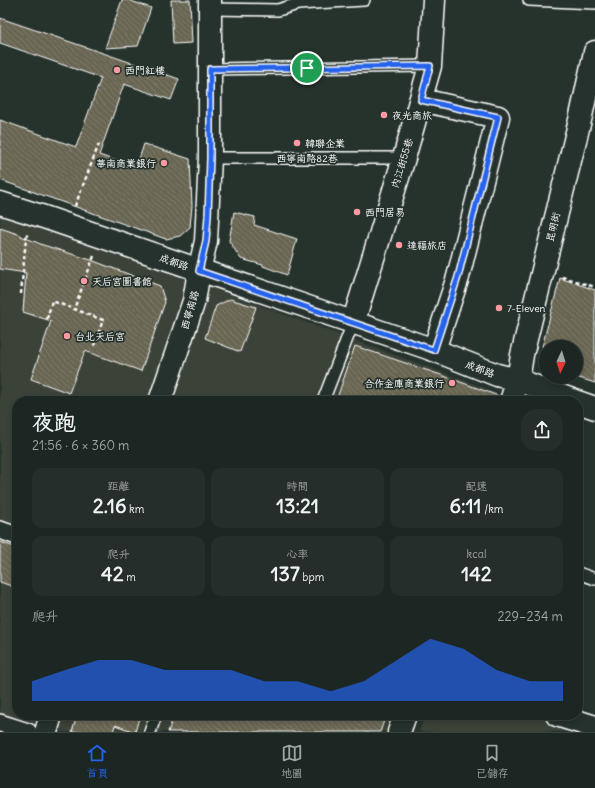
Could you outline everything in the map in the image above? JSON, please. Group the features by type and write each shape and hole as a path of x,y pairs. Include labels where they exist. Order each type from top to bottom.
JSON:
{"street":[{"name":"內江街55巷","path":"353,323 404,158 430,66 434,0"},
{"name":"西寧南路","path":"162,396 194,301 206,241 210,158 210,4"},
{"name":"昆明街","path":"513,396 518,380 522,355 595,52"},
{"path":"421,100 498,117 458,277 434,350"},
{"name":"成都路","path":"0,203 434,350 497,376 518,380 561,396"},
{"path":"583,404 595,408"},
{"path":"0,530 12,534"},
{"path":"46,732 50,720"},
{"path":"399,732 403,720"},
{"path":"571,720 595,728"},
{"path":"0,723 28,732"}],"lane":[{"path":"210,4 278,10 298,4 364,0"},
{"path":"529,0 595,3"},
{"path":"210,69 430,66"},
{"name":"西寧南路82巷","path":"210,158 404,158"},
{"path":"325,396 353,323"},
{"path":"583,575 595,579"},
{"path":"150,732 154,720"}],"path":[{"path":"70,226 78,198 99,144"},
{"path":"21,294 26,238 32,214"},
{"path":"74,309 94,253"},
{"path":"543,271 595,287"},
{"path":"47,319 52,301 103,320 94,346"}],"shaded area":[{"path":"0,210 485,388 491,396 12,396 12,720 390,720 386,732 0,732"},
{"path":"423,720 550,720 586,732 419,732"}],"building":[{"path":"122,0 128,0 151,8 138,46 105,48"},
{"path":"171,0 190,0 192,43 173,44"},
{"path":"0,18 179,79 171,100 124,84 99,155 136,168 144,144 190,159 192,206 190,227 180,236 166,239 0,180 0,120 76,147 101,78 0,43"},
{"path":"234,212 255,217 254,225 297,239 287,275 263,265 241,259 229,241"},
{"path":"0,228 21,235 43,245 91,260 160,286 165,302 141,371 85,351 69,393 31,379 51,321 23,312 26,273 0,269"},
{"path":"560,278 595,290 595,383 583,379 583,340 544,340"},
{"path":"230,299 256,307 240,352 205,338 216,306"},
{"path":"355,346 499,396 338,396"},
{"path":"0,542 12,546 12,586 0,582"},
{"path":"76,720 139,720 135,732 115,725 113,732 72,732"},
{"path":"172,720 384,720 380,732 168,732"}],"place":[{"name":"西門紅樓","path":"117,70"},
{"name":"夜光商旅","path":"384,115"},
{"name":"韓聯企業","path":"297,143"},
{"name":"華南商業銀行","path":"164,163"},
{"name":"西門居易","path":"357,212"},
{"name":"達福旅店","path":"399,245"},
{"name":"天后宮圖書館","path":"84,281"},
{"name":"7-Eleven","path":"499,308"},
{"name":"台北天后宮","path":"67,336"},
{"name":"合作金庫商業銀行","path":"452,383"}],"route":[{"path":"430,66 421,100 498,117 458,277 434,350 199,271 206,241 208,216 210,158 210,69 307,68 430,66"}]}
